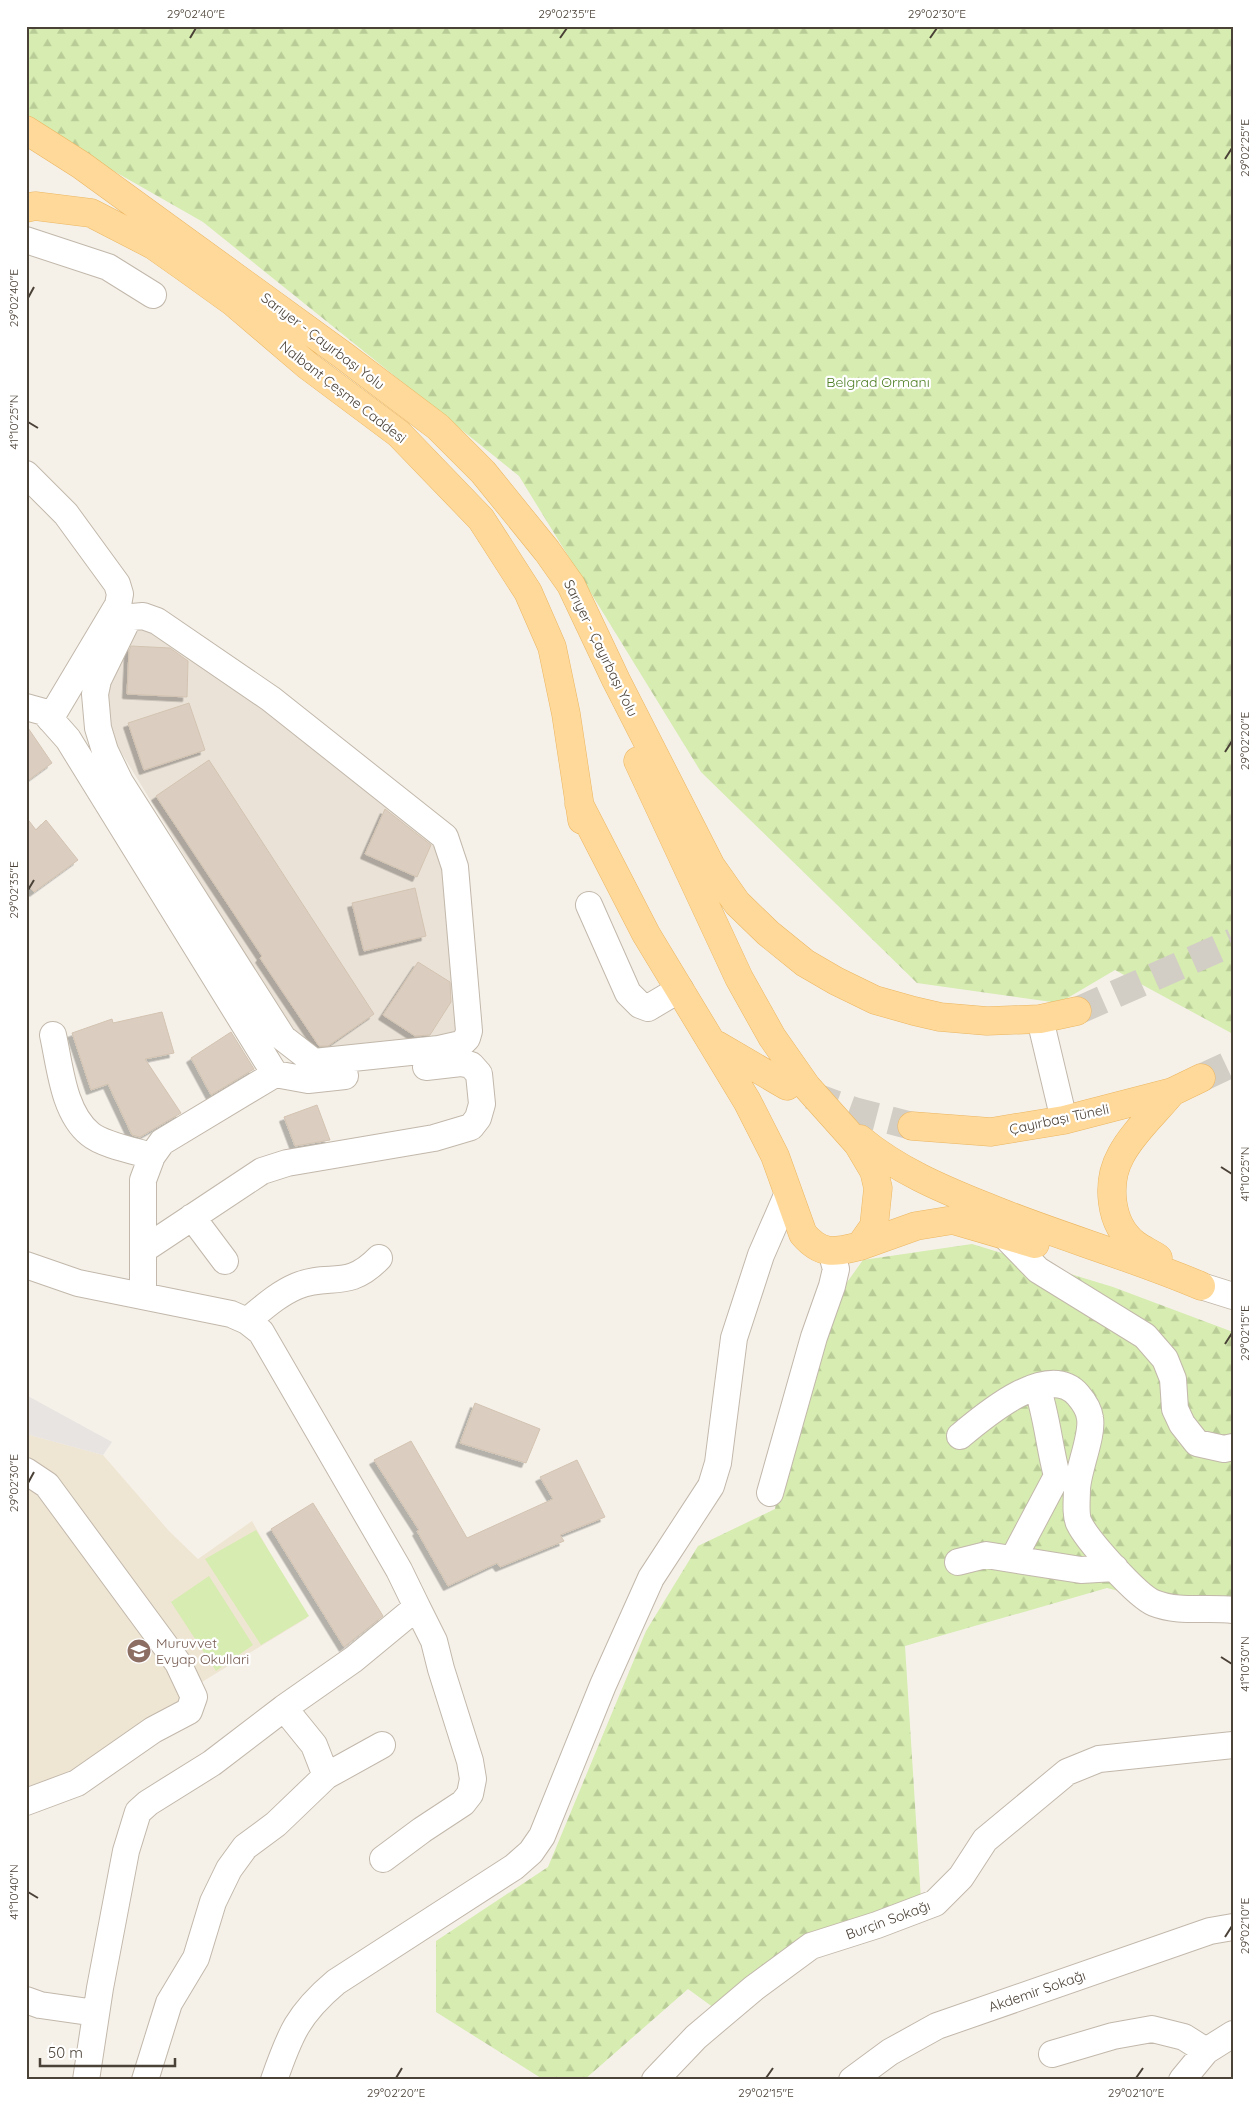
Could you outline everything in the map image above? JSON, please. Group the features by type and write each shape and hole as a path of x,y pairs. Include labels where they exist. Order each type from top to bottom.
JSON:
{"main road":[{"name":"Sarıyer - Çayırbaşı Yolu","path":"26,130 81,165 328,344 438,427 483,472 547,551 571,585 616,680 711,866 737,903 768,933 805,963 875,1000 914,1011 940,1017 988,1021 1040,1019 1077,1011"},
{"name":"Nalbant Çeşme Caddesi","path":"26,208 35,206 90,213 153,245 233,302 308,366 399,434 481,520 528,592 552,647 566,714 579,804 646,934 698,1022 714,1043"},
{"path":"616,680 632,748 739,978 772,1037 807,1088 858,1144 874,1171 878,1188 874,1226 860,1246"},
{"path":"714,1043 775,1156 803,1234 811,1243 824,1250 831,1251 860,1246 916,1226 953,1220 1136,1275 1201,1286"},
{"path":"714,1043 787,1086"},
{"name":"Çayırbaşı Tüneli","path":"912,1126 991,1132 1064,1120 1172,1092 1201,1078"},
{"path":"1172,1092 1121,1154 1113,1172 1112,1198 1117,1220 1134,1244 1201,1286"},
{"path":"830,1114 870,1148 898,1166 956,1196 1160,1268 1201,1286"}],"street":[{"path":"26,240 108,267 153,295"},
{"path":"26,474 66,514 117,584 120,594 118,605 50,719"},
{"path":"26,707 44,712 68,739 195,921 283,1038 314,1062 439,1049 461,1044 467,1038 469,1031 455,867 445,836 271,699 157,621 143,616 132,617 126,623 98,680 96,694 98,728 120,782 195,921 275,1074"},
{"path":"589,905 628,993 640,1005 648,1008 680,989"},
{"path":"1040,1019 1064,1120"},
{"path":"53,1035 69,1103 81,1123 91,1135 152,1156"},
{"path":"143,1250 262,1171 287,1163 434,1138 471,1127 478,1118 482,1104 479,1074 471,1065 461,1063 308,1080 275,1074 162,1142 152,1156 143,1180 143,1250 143,1296"},
{"path":"274,2080 291,2033 314,2000 336,1982 514,1867 531,1852 542,1836 603,1685 652,1578 711,1486 718,1463 734,1338 761,1254 788,1193"},
{"path":"192,1216 225,1261"},
{"path":"1003,1234 1038,1270 1145,1336 1165,1359 1173,1379 1175,1409 1192,1437 1197,1443 1208,1447 1224,1449 1233,1447"},
{"path":"770,1493 814,1337 836,1268 831,1251"},
{"path":"247,1321 276,1297 299,1285 314,1281 341,1280 368,1269 379,1258"},
{"path":"26,1265 78,1283 231,1314 247,1321 261,1332 399,1570 434,1641 470,1761 473,1779 470,1794 463,1803 382,1859"},
{"path":"1201,1286 1233,1296"},
{"path":"960,1436 989,1412 1025,1391 1052,1383 1071,1388 1086,1405 1091,1420 1077,1488 1078,1522 1115,1568 1152,1602 1177,1610 1233,1610"},
{"path":"1013,1559 1057,1476 1050,1450 1045,1411 1037,1388"},
{"path":"26,1471 47,1484 178,1663 194,1698 189,1712 153,1730 77,1782 31,1797"},
{"path":"958,1562 986,1555 1081,1570 1115,1568"},
{"path":"86,2080 96,2013 126,1850 138,1812 148,1803 212,1763 284,1708 354,1659 417,1607"},
{"path":"284,1708 314,1745 326,1776"},
{"path":"145,2080 169,2003 196,1958 213,1902 230,1869 245,1847 276,1824 326,1776 382,1745"},
{"name":"Burçin Sokağı","path":"655,2080 718,2019 754,1988 810,1946 877,1925 935,1903 961,1877 985,1840 1067,1772 1099,1759 1233,1745"},
{"name":"Akdemir Sokağı","path":"852,2080 890,2052 937,2026 1201,1934 1233,1926"},
{"path":"26,2000 40,2005 96,2013"},
{"path":"1052,2054 1113,2036 1152,2029 1184,2037 1206,2051"},
{"path":"1182,2080 1206,2051 1233,2034"}],"shaded area":[{"path":"136,626 170,637 438,823 459,1031 440,1043 302,1049 107,729 106,680"},
{"path":"26,1395 112,1442 103,1455 26,1434"},
{"name":"Muruvvet Evyap Okullari","path":"26,1434 103,1455 169,1531 198,1559 252,1521 307,1618 197,1685 201,1710 26,1813"}],"green space":[{"name":"Belgrad Ormanı","path":"26,26 1233,26 1233,1034 1115,970 1059,1003 917,983 701,772 519,476 203,222 26,121"},
{"path":"972,1244 1113,1287 1233,1332 1233,1620 1107,1588 905,1646 921,1900 763,1980 721,2013 688,1989 584,2080 544,2080 436,2012 436,1941 548,1867 646,1631 698,1546 775,1509 799,1349 863,1260"},
{"path":"256,1530 309,1616 261,1645 205,1559"},
{"path":"209,1576 253,1645 216,1671 171,1602"}],"building":[{"path":"131,646 170,648 188,661 187,697 127,694 129,651"},
{"path":"189,703 205,750 144,770 128,723"},
{"path":"26,725 52,763 26,782"},
{"path":"209,760 374,1014 328,1046 319,1046 156,796"},
{"path":"385,809 431,845 417,877 365,854"},
{"path":"26,817 36,830 46,820 78,860 34,892 26,883"},
{"path":"415,888 426,936 364,951 352,903"},
{"path":"418,962 450,982 451,1002 430,1035 415,1036 383,1015"},
{"path":"162,1012 174,1053 145,1059 181,1113 140,1137 132,1135 108,1084 91,1090 72,1033 112,1019 113,1023"},
{"path":"231,1032 254,1069 211,1095 191,1058"},
{"path":"317,1105 330,1140 295,1146 284,1117"},
{"path":"475,1403 540,1429 526,1463 460,1443"},
{"path":"411,1441 467,1538 553,1499 540,1477 577,1460 605,1517 560,1535 564,1541 500,1567 497,1563 448,1586 417,1531 419,1530 374,1460"},
{"path":"313,1503 383,1616 344,1647 271,1529"}],"tunnel":[{"path":"1077,1011 1233,942"},
{"path":"1201,1078 1233,1063"},
{"path":"810,1095 854,1111 912,1126"}],"place":[{"name":"Muruvvet Evyap Okullari","path":"139,1651"}]}
